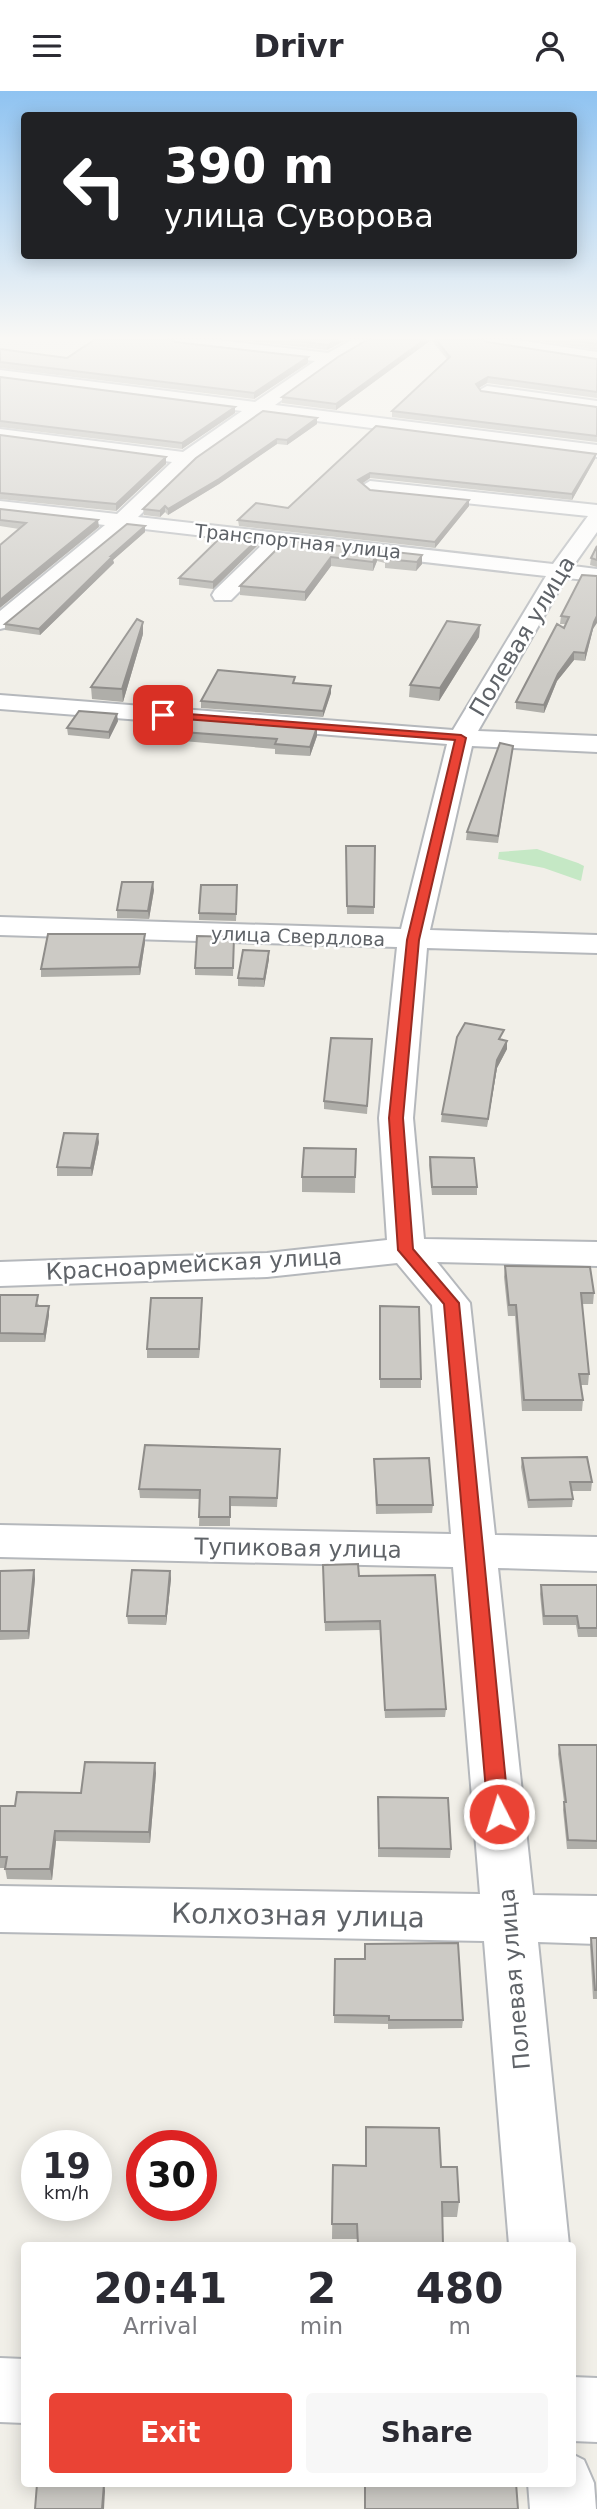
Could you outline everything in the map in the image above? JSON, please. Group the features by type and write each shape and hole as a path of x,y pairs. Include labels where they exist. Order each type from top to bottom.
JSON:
{"street":[{"path":"147,453 187,458"},
{"path":"0,622 122,521 194,453"},
{"path":"370,487 597,511"},
{"name":"Транспортная улица","path":"0,507 578,573"},
{"name":"Полевая улица","path":"539,2242 452,1303 406,1250 396,1118 413,940 461,738 578,573 597,517"},
{"path":"223,595 280,539"},
{"path":"0,702 461,738 597,744"},
{"name":"улица Свердлова","path":"0,926 597,944"},
{"name":"Красноармейская улица","path":"0,1273 267,1265 406,1250 597,1254"},
{"name":"Тупиковая улица","path":"0,1542 597,1554"},
{"name":"Колхозная улица","path":"0,1909 597,1920"},
{"path":"0,2390 21,2391"},
{"path":"576,2409 597,2410"},
{"path":"561,2487 563,2509"}],"green space":[{"path":"537,849 584,866 581,881 544,868 498,859 499,852"}],"building":[{"path":"0,453 135,453 166,457 116,504 0,493"},
{"path":"203,453 257,453 168,509 165,506 160,511 143,509"},
{"path":"347,453 596,454 572,494 370,473 358,480 370,490 469,500 435,542 238,520 256,503 288,508"},
{"path":"0,509 98,520 0,600 0,545 26,523 0,520"},
{"path":"127,524 145,526 111,556 39,629 5,624"},
{"path":"223,535 258,539 213,582 179,578"},
{"path":"286,540 422,555 417,562 385,559 386,554 377,552 373,562 331,557 305,592 240,586"},
{"path":"597,546 597,560 591,558"},
{"path":"582,575 597,576 597,616 585,653 574,652 558,674 544,705 516,702 557,624 564,628 569,617 561,616"},
{"path":"137,619 143,622 122,689 91,687"},
{"path":"447,621 480,625 440,688 410,685"},
{"path":"218,670 295,677 293,683 331,686 323,711 201,701"},
{"path":"79,711 117,714 109,732 67,728"},
{"path":"191,717 317,727 310,747 275,744 277,739 183,732"},
{"path":"500,743 513,746 498,836 467,832"},
{"path":"346,846 375,846 374,907 347,906"},
{"path":"122,882 153,882 148,911 117,910"},
{"path":"201,885 237,885 236,914 199,913"},
{"path":"48,934 145,934 139,967 41,969"},
{"path":"197,936 234,937 233,968 195,968"},
{"path":"243,950 269,951 264,979 238,978"},
{"path":"465,1023 504,1030 499,1039 507,1041 497,1060 488,1119 442,1114 457,1037"},
{"path":"331,1038 372,1039 367,1106 324,1101"},
{"path":"64,1133 98,1134 91,1168 57,1167"},
{"path":"304,1148 356,1149 355,1177 302,1177"},
{"path":"430,1157 474,1158 477,1187 432,1187"},
{"path":"505,1266 590,1267 594,1293 581,1293 589,1374 579,1374 583,1400 524,1400 516,1305 509,1305"},
{"path":"0,1295 38,1295 36,1306 49,1306 44,1334 0,1333"},
{"path":"151,1298 202,1298 199,1349 147,1349"},
{"path":"380,1306 419,1307 421,1379 380,1379"},
{"path":"145,1445 280,1449 277,1498 230,1497 230,1517 199,1517 200,1490 139,1489"},
{"path":"587,1457 592,1482 570,1482 573,1499 529,1500 522,1458"},
{"path":"429,1458 433,1505 377,1505 374,1459"},
{"path":"358,1564 359,1576 435,1575 446,1709 385,1710 380,1621 325,1622 323,1565"},
{"path":"34,1570 28,1631 0,1631 0,1571"},
{"path":"132,1570 170,1571 166,1616 127,1616"},
{"path":"541,1585 597,1585 597,1628 579,1628 577,1616 544,1616"},
{"path":"559,1745 597,1745 597,1841 568,1840"},
{"path":"85,1762 155,1763 149,1832 55,1831 50,1869 5,1869 7,1857 0,1857 0,1806 15,1806 17,1792 81,1793"},
{"path":"378,1797 448,1798 451,1849 379,1848"},
{"path":"591,1938 597,1938 597,1990 595,1990"},
{"path":"458,1943 463,2020 389,2020 389,2016 334,2015 335,1959 365,1959 365,1944"},
{"path":"366,2127 439,2128 441,2167 457,2167 459,2202 442,2202 443,2242 358,2242 357,2224 332,2224 333,2165 366,2166"},
{"path":"37,2487 104,2487 102,2509 35,2509"},
{"path":"365,2487 516,2487 518,2509 365,2509"}],"route":[{"path":"163,715 461,738 413,940 396,1118 406,1250 452,1303 499,1814"}]}
